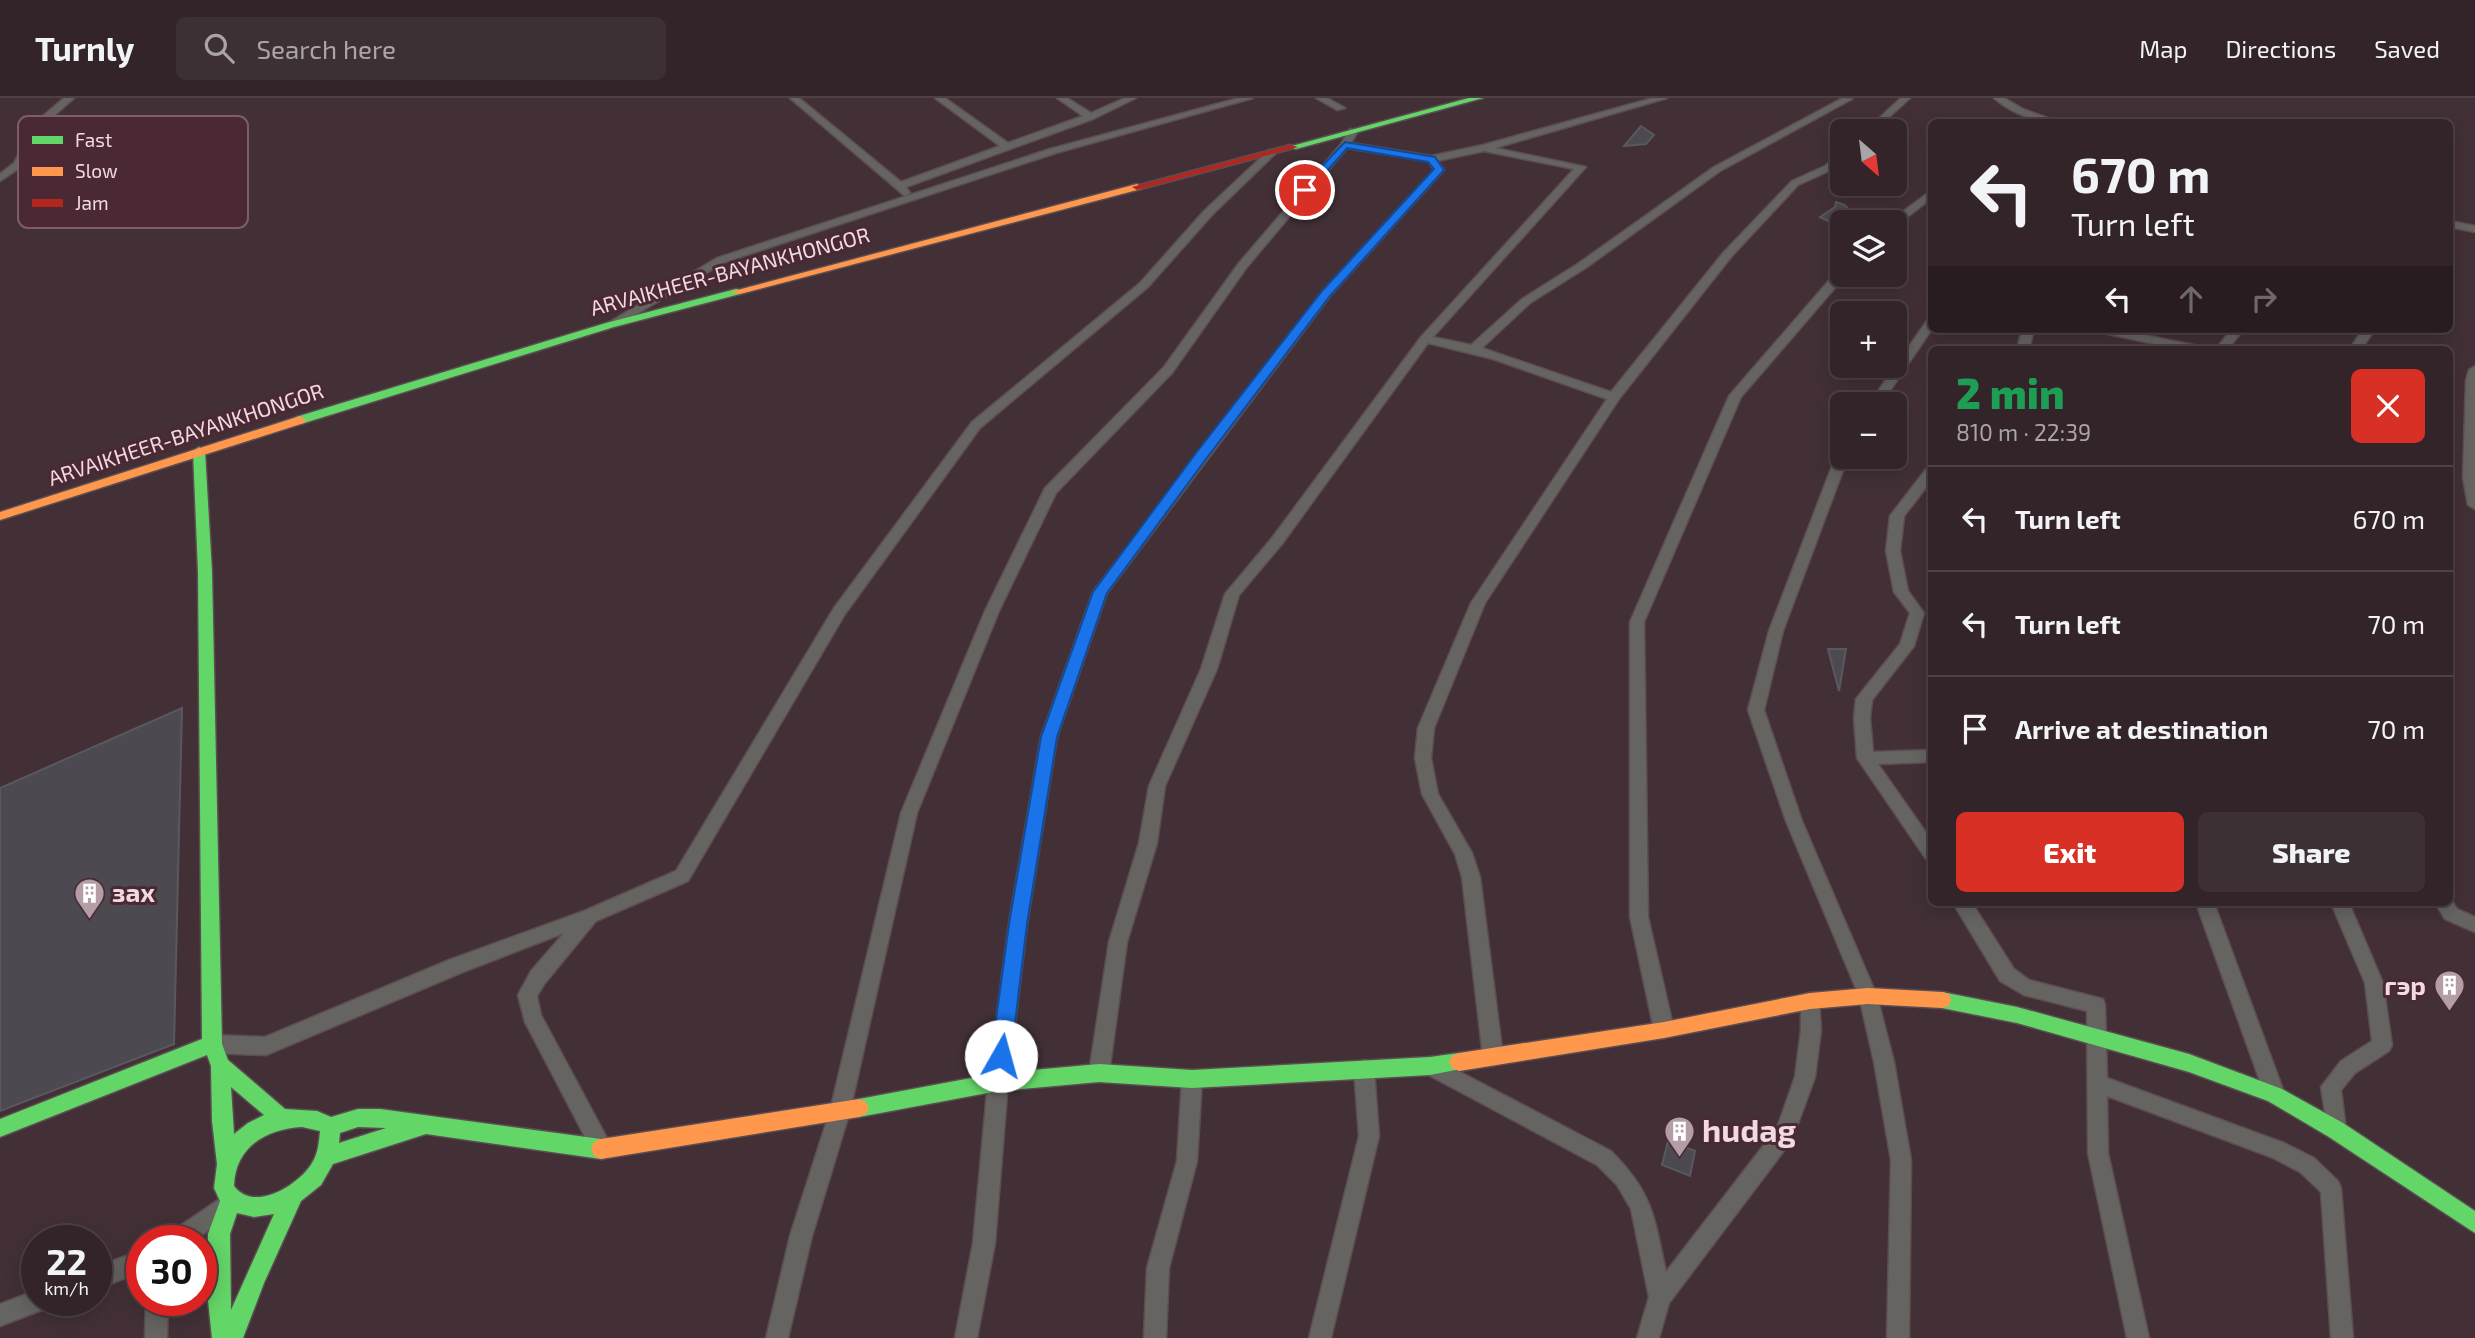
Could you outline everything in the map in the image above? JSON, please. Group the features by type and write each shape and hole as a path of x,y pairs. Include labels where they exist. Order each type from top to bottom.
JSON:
{"main road":[{"name":"ARVAIKHEER-BAYANKHONGOR","path":"0,516 199,451 610,325 1272,152 1349,138 1475,98"},
{"path":"199,451 205,572 212,1044 221,1066 226,1164 224,1191 231,1200 243,1206 258,1207 293,1196 315,1177 329,1156 331,1126"},
{"path":"226,1164 249,1136 281,1118 297,1115 312,1116 331,1126 359,1118 517,1135 601,1149 840,1111 998,1082 1099,1073 1192,1079 1430,1066 1664,1030 1810,1001 1868,996 1940,1000 2098,1036 2189,1063 2275,1095 2336,1130 2475,1223"},
{"path":"0,1128 212,1044"},
{"path":"221,1066 281,1118"},
{"path":"329,1156 426,1125"},
{"path":"232,1338 254,1279 293,1196"},
{"path":"223,1338 218,1291 219,1234 231,1200"}],"street":[{"path":"52,116 71,98"},
{"path":"794,98 900,186 909,198"},
{"path":"939,98 1007,147"},
{"path":"1061,98 1090,117"},
{"path":"900,186 1090,117 1132,98"},
{"path":"610,325 721,260 1054,151 1249,98"},
{"path":"1320,98 1340,108"},
{"path":"776,1338 801,1236 840,1111 909,813 992,611 1050,491 1168,370 1243,265 1349,138 1431,159 1484,148 1663,98"},
{"path":"1882,119 1906,98"},
{"path":"1997,98 2017,114 2040,119"},
{"path":"1472,351 1526,301 1583,265 1717,169 1848,99"},
{"path":"1099,1073 1118,942 1148,843 1157,786 1209,669 1231,594 1277,541 1425,339 1581,167 1484,148"},
{"path":"212,1044 266,1046 456,966 590,916 682,876 839,611 976,425 1144,285 1208,213 1272,152"},
{"path":"967,1338 984,1243 998,1082 1018,924 1049,737 1100,592 1326,294 1439,170 1431,159"},
{"path":"1493,1057 1471,877 1463,853 1430,794 1423,758 1426,728 1478,603 1614,397 1727,255 1795,183 1830,166"},
{"path":"0,178 18,167"},
{"path":"1907,212 1928,196"},
{"path":"2453,225 2475,229"},
{"path":"1664,1030 1639,917 1637,622 1735,396 1830,286"},
{"path":"1883,392 1928,327"},
{"path":"2141,333 2185,346"},
{"path":"1425,339 1454,343 1472,351 1544,370 1566,382 1614,397"},
{"path":"2475,370 2472,381 2470,478 2475,505"},
{"path":"1837,469 1776,631 1756,710 1794,821 1868,996 1884,1062 1901,1160 1898,1338"},
{"path":"1928,476 1897,516 1894,551 1901,592 1917,613 1907,646 1864,699 1862,718 1865,758 1928,848"},
{"path":"1865,758 1928,756"},
{"path":"1964,906 2007,975 2024,988 2096,1006 2098,1153 2138,1338"},
{"path":"2206,906 2275,1095"},
{"path":"2336,1130 2331,1087 2347,1067 2382,1045 2374,983 2341,906"},
{"path":"2446,906 2451,914 2475,925"},
{"path":"590,916 538,977 527,995 532,1016 601,1149"},
{"path":"1648,1338 1660,1297 1785,1133 1805,1077 1811,1030 1810,1001"},
{"path":"1430,1066 1604,1158 1624,1178 1641,1206 1660,1297"},
{"path":"1320,1338 1369,1136 1364,1069"},
{"path":"1155,1338 1158,1268 1187,1161 1192,1079"},
{"path":"2098,1084 2277,1150 2307,1165 2331,1188 2342,1338"},
{"path":"197,1225 231,1200"},
{"path":"0,1315 21,1307"},
{"path":"156,1338 157,1316"}],"building":[{"path":"1641,126 1654,135 1646,144 1624,146"},
{"path":"1836,202 1849,210 1830,210"},
{"path":"1830,210 1830,222 1820,217"},
{"path":"1828,649 1846,649 1839,691"},
{"name":"зах","path":"182,708 174,1044 0,1111 0,788"},
{"name":"hudag","path":"1668,1141 1695,1151 1690,1176 1662,1165"}],"traffic: fast":[{"path":"1293,147 1479,98"},
{"path":"300,420 610,325 736,292"},
{"path":"199,451 205,572 212,1044 221,1066 222,1121 227,1164"},
{"path":"1942,1000 2017,1015 2189,1063 2275,1095 2336,1130 2475,1223"},
{"path":"0,1128 212,1044"},
{"path":"859,1108 998,1082 1099,1073 1192,1079 1430,1066 1459,1062"},
{"path":"221,1066 281,1118"},
{"path":"331,1126 327,1154 322,1166 307,1185 288,1198 254,1207 233,1200 224,1188 226,1166 243,1139 255,1129 286,1118 302,1117 331,1126 358,1118 380,1118 601,1149"},
{"path":"329,1156 419,1127"},
{"path":"232,1338 254,1279 293,1196"},
{"path":"223,1338 218,1291 219,1234 231,1200"}],"traffic: slow":[{"path":"736,292 1137,187"},
{"path":"0,516 300,420"},
{"path":"1459,1062 1664,1030 1810,1001 1868,996 1942,1000"},
{"path":"601,1149 859,1108"}],"traffic: jam":[{"path":"1137,187 1293,147"}],"place":[{"name":"зах","path":"89,920"},
{"name":"гэр","path":"2449,1013"},
{"name":"hudag","path":"1679,1158"}],"route":[{"path":"1001,1056 1018,924 1049,737 1100,592 1326,294 1439,170 1431,159 1345,145 1305,190"}]}
